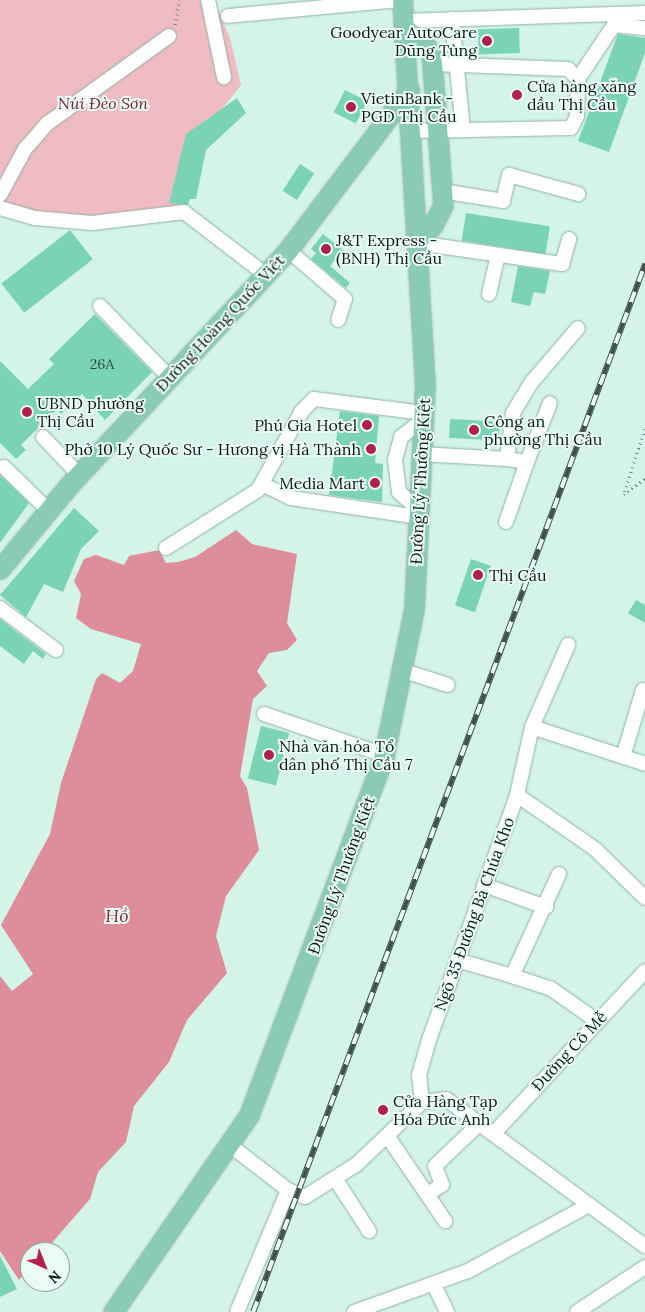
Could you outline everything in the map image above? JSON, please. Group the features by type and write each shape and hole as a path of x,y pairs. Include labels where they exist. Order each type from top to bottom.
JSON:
{"main road":[{"name":"Đường Lý Thường Kiệt","path":"112,1312 231,1146 275,1056 384,755 414,609 423,416 413,131 401,0"},
{"path":"404,24 428,46 433,64 442,190 442,212 418,241"},
{"name":"Đường Hoàng Quốc Việt","path":"0,569 79,475 288,250 409,90"}],"street":[{"path":"208,0 224,77"},
{"path":"228,16 401,0"},
{"path":"404,24 452,19 645,13"},
{"path":"452,19 463,130"},
{"path":"413,131 571,128 577,116 578,79 614,25 645,28"},
{"path":"0,195 25,149 48,122 169,36"},
{"path":"433,64 555,66 568,69 578,79"},
{"path":"442,190 503,202 509,175 578,194"},
{"path":"0,208 35,218 92,223 184,212 266,275"},
{"path":"418,241 562,264 569,239"},
{"path":"288,250 345,299 338,320"},
{"path":"489,294 498,255"},
{"path":"100,306 170,378"},
{"path":"507,459 513,413 531,383 578,328"},
{"path":"166,548 251,496 262,484 302,411 314,399 423,416"},
{"path":"506,522 550,403"},
{"path":"418,514 399,492 395,460 401,437 423,416"},
{"path":"43,437 79,475"},
{"path":"421,454 527,462"},
{"path":"4,467 48,510"},
{"path":"262,484 291,498 418,514"},
{"path":"0,608 56,650"},
{"name":"Ngõ 35 Đường Bà Chúa Kho","path":"422,1102 419,1075 457,960 516,795 532,727 568,645"},
{"path":"401,670 448,685"},
{"path":"623,757 643,690"},
{"path":"264,714 384,755"},
{"path":"532,727 645,764"},
{"path":"516,795 595,849 645,898"},
{"path":"512,976 546,907 559,874"},
{"path":"484,884 546,907"},
{"path":"457,960 550,988 597,1020"},
{"name":"Đường Cô Mễ","path":"494,1133 597,1020 645,971"},
{"path":"231,1146 288,1190 305,1197 336,1180 388,1137 422,1102 446,1099 645,1246"},
{"path":"428,1194 442,1185 435,1166 480,1123"},
{"path":"388,1137 445,1221"},
{"path":"336,1180 369,1231"},
{"path":"237,1312 288,1190"},
{"path":"354,1312 434,1285 526,1242 589,1205"},
{"path":"577,1312 645,1268"},
{"path":"434,1285 447,1312"}],"path":[{"path":"169,36 180,0"},
{"path":"645,429 624,495 645,478"},
{"path":"640,442 645,447"}],"green space":[{"name":"Núi Đèo Sơn","path":"0,0 214,0 230,38 241,85 202,134 180,212 102,219 52,216 0,203"}],"water":[{"name":"Hồ","path":"236,530 252,544 297,554 287,623 297,640 287,650 269,653 257,671 267,686 253,699 240,776 247,788 259,850 226,896 216,936 227,973 187,1020 169,1062 134,1106 126,1142 98,1172 90,1199 53,1242 20,1242 19,1280 0,1251 0,976 12,991 33,974 1,925 50,834 61,783 96,679 102,673 120,683 133,671 141,644 91,629 76,618 81,594 74,581 84,559 96,555 124,565 129,556 159,550 166,563 195,557"}],"building":[{"path":"519,28 520,53 479,54 478,29"},
{"path":"618,34 645,38 645,53 609,152 578,141"},
{"name":"VietinBank - PGD Thị Cầu","path":"345,90 367,101 356,124 334,112"},
{"path":"237,98 246,113 206,150 196,199 190,199 188,205 169,203 186,134"},
{"path":"300,164 314,173 297,200 283,191"},
{"path":"466,213 550,226 546,254 462,241"},
{"path":"70,230 93,259 24,313 1,284"},
{"path":"323,234 343,250 330,266 350,283 346,288 311,259 316,253 311,249"},
{"path":"518,266 550,271 545,294 534,292 530,306 511,302"},
{"path":"95,314 152,372 105,420 82,394 61,414 57,409 21,445 26,450 16,459 0,443 0,361 28,389 54,364 49,359"},
{"path":"340,411 379,416 375,463 383,464 382,502 329,495"},
{"name":"Công an phường Thị Cầu","path":"450,419 500,422 499,441 449,438"},
{"path":"0,475 29,503 0,543"},
{"path":"74,508 99,531 81,549 63,592 44,584 26,617 0,595"},
{"path":"471,559 491,566 475,612 455,605"},
{"path":"636,600 645,605 645,623 628,613"},
{"path":"0,619 46,654 43,659 33,651 24,664 0,646"},
{"name":"Nhà văn hóa Tổ dân phố Thị Cầu 7","path":"261,726 289,733 276,785 248,778"},
{"path":"0,1256 17,1289 0,1297"}],"railway":[{"path":"253,1312 645,264"}],"place":[{"name":"Goodyear AutoCare Dũng Tùng","path":"487,41"},
{"name":"Cửa hàng xăng dầu Thị Cầu","path":"517,95"},
{"name":"VietinBank - PGD Thị Cầu","path":"351,107"},
{"name":"J&T Express - (BNH) Thị Cầu","path":"326,249"},
{"name":"UBND phường Thị Cầu","path":"27,412"},
{"name":"Phú Gia Hotel","path":"367,425"},
{"name":"Công an phường Thị Cầu","path":"474,430"},
{"name":"Phở 10 Lý Quốc Sư - Hương vị Hà Thành","path":"371,449"},
{"name":"Media Mart","path":"375,483"},
{"name":"Thị Cầu","path":"478,575"},
{"name":"Nhà văn hóa Tổ dân phố Thị Cầu 7","path":"269,755"},
{"name":"Cửa Hàng Tạp Hóa Đức Anh","path":"383,1110"}]}
